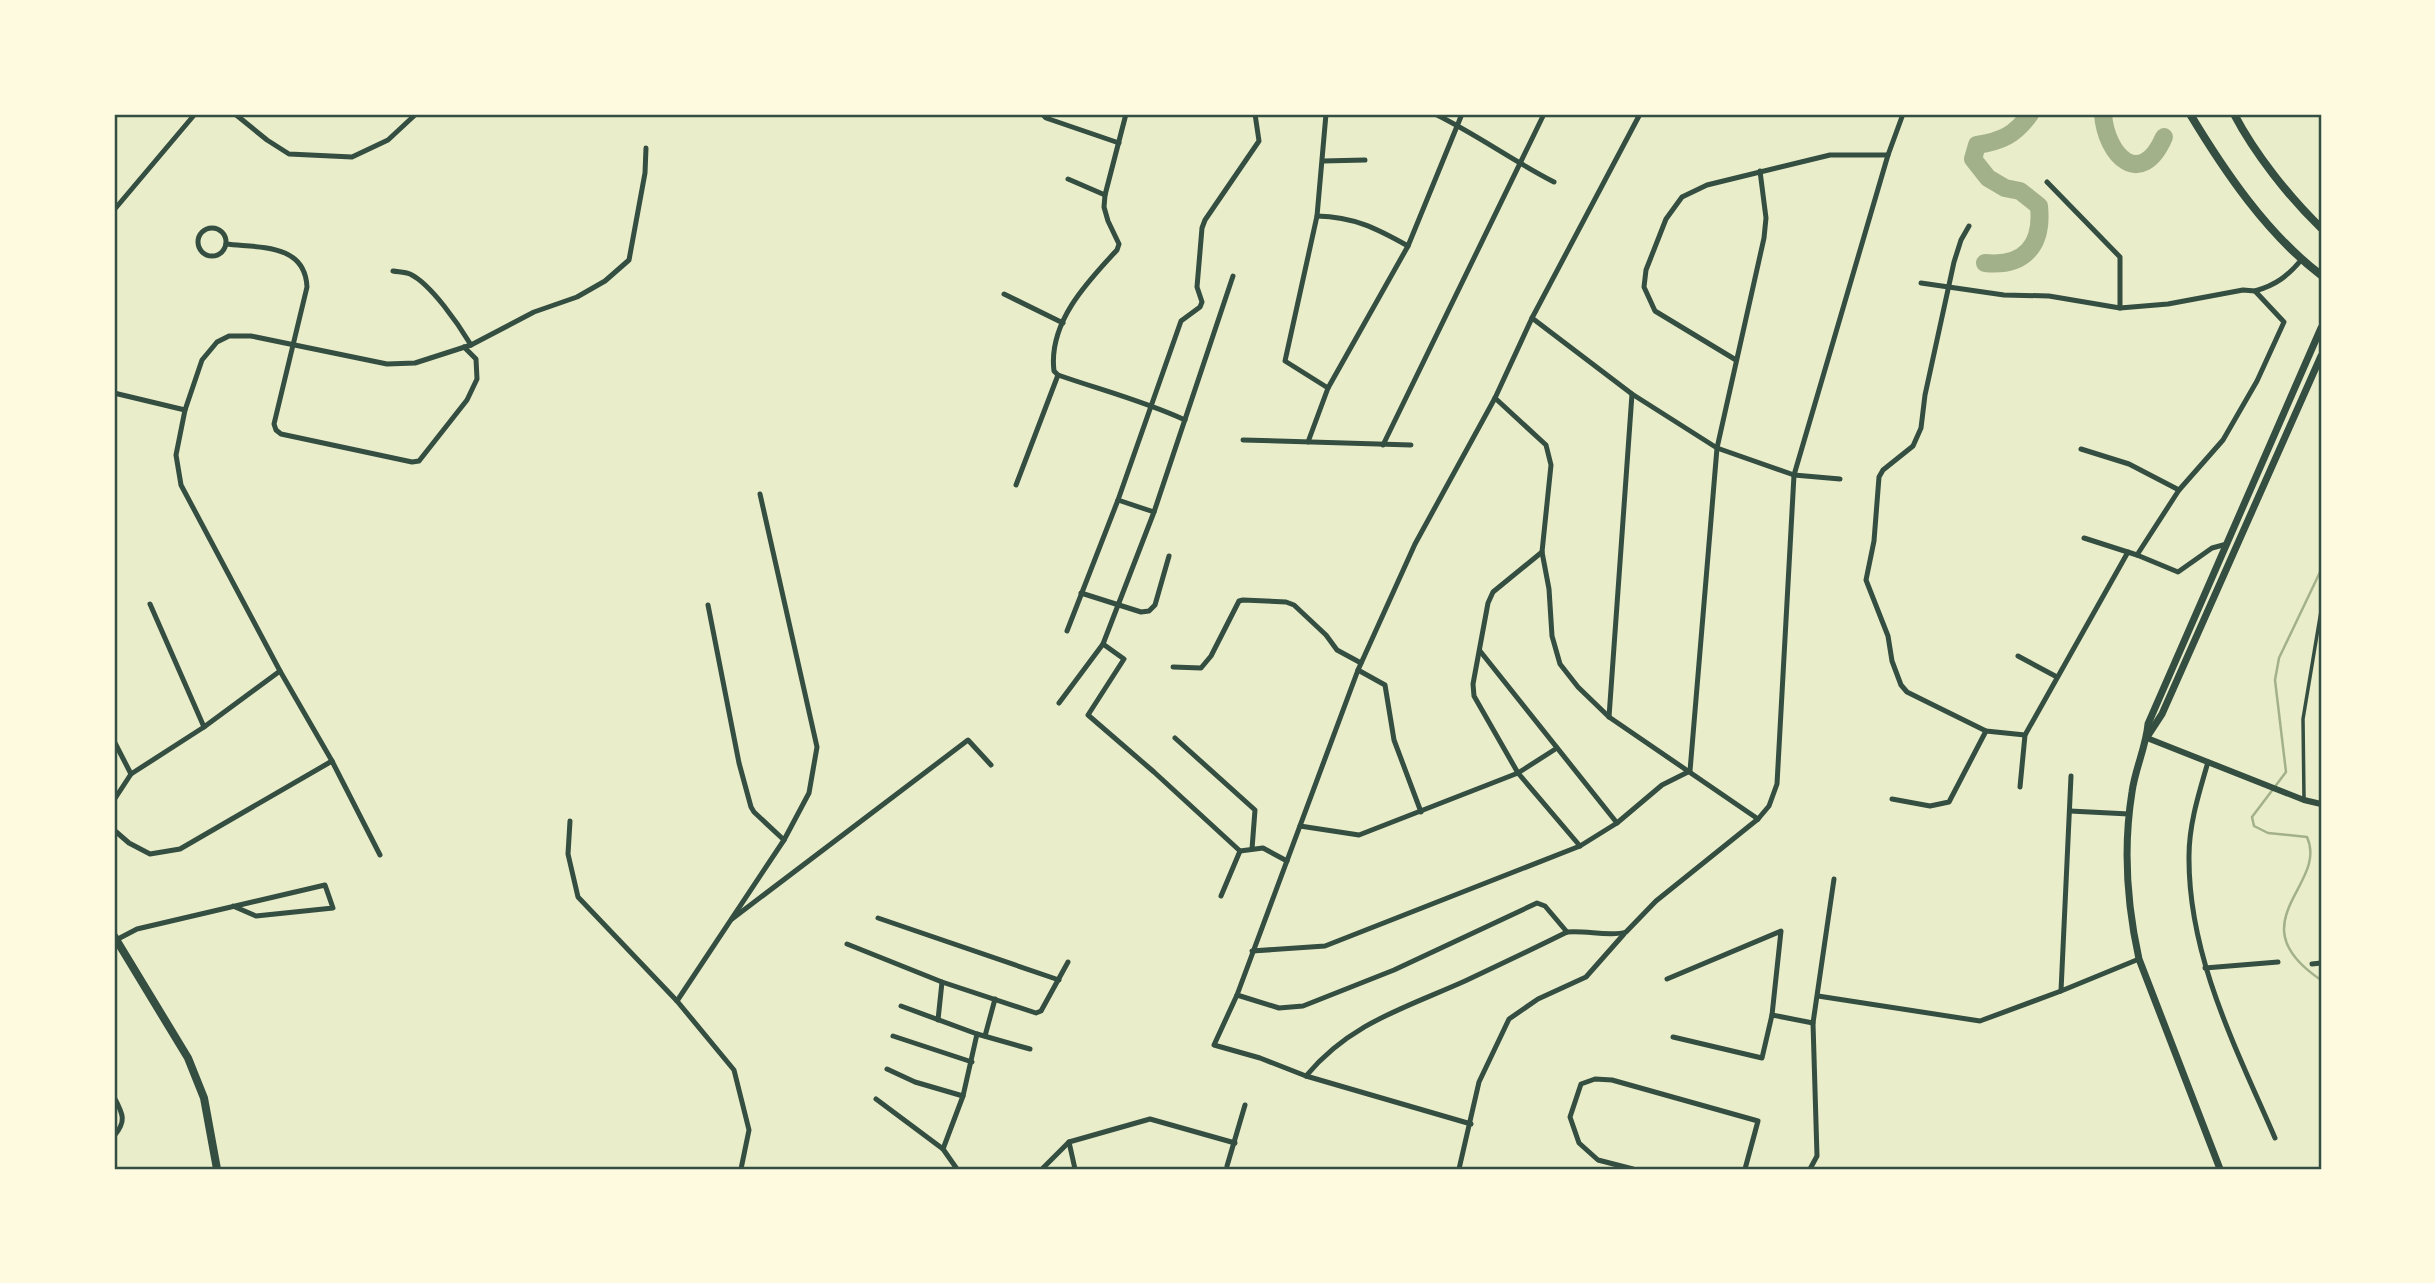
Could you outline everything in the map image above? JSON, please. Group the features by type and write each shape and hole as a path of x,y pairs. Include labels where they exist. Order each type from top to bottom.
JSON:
{"main road":[{"path":"2190,114 2211,149 2250,201 2287,245 2320,274 2321,283"},
{"path":"2234,114 2273,172 2321,228"},
{"path":"2220,1169 2138,960 2131,925 2129,891 2129,814 2132,789 2147,738 2148,724 2321,328"},
{"path":"2147,738 2162,714 2321,356"},
{"path":"115,938 188,1058 204,1098 217,1169"}],"street":[{"path":"114,210 195,114"},
{"path":"235,114 267,140 289,153 352,157 388,140 416,114"},
{"path":"1042,114 1046,118 1119,143"},
{"path":"1126,114 1104,207 1119,244 1087,283 1063,323 1055,344 1054,371 1058,375 1150,404 1185,420"},
{"path":"1067,631 1118,500 1181,321 1200,307 1202,302 1197,287 1202,228 1259,141 1255,114"},
{"path":"1326,114 1317,216 1285,361 1328,388"},
{"path":"1435,114 1554,182"},
{"path":"1308,442 1328,388 1408,246 1462,114"},
{"path":"1383,444 1544,114"},
{"path":"1471,1124 1306,1076 1260,1058 1214,1045 1237,995 1358,670 1415,544 1495,398 1532,318 1640,114"},
{"path":"1459,1169 1479,1083 1509,1019 1538,999 1586,977 1656,901 1758,820 1769,806 1777,784 1794,475 1888,155 1903,114"},
{"path":"380,855 332,761 280,671 181,485 176,454 185,410 202,360 217,342 239,335 387,364 415,363 468,346 534,312 577,297 605,281 629,260 645,173 646,148"},
{"path":"1735,360 1656,311 1644,287 1646,270 1667,219 1682,197 1707,185 1830,155 1888,155"},
{"path":"1323,161 1366,160"},
{"path":"1690,771 1717,448 1764,238 1766,218 1760,171"},
{"path":"1068,179 1105,195"},
{"path":"2047,182 2120,257 2120,308"},
{"path":"1317,216 1340,217 1365,224 1408,246"},
{"path":"1969,226 1957,252 1925,395 1921,428 1913,446 1878,477 1874,541 1866,580 1888,636 1892,661 1901,685 1907,692 1986,730 2025,734"},
{"path":"210,227 224,234 226,244 221,253 211,256 201,252 197,242 201,232 210,227"},
{"path":"226,244 278,250 289,254 304,270 307,287 274,424 275,430 281,434 415,462 428,451 459,411 477,379 476,359 459,325 431,292 410,274 393,271"},
{"path":"1921,283 2004,295 2049,296 2120,308 2168,304 2243,290 2255,291 2273,286 2288,275 2302,259"},
{"path":"1059,703 1103,644 1119,605 1154,512 1233,276"},
{"path":"2137,555 2179,490 2223,440 2257,381 2284,322 2255,291"},
{"path":"1004,294 1063,323"},
{"path":"1532,318 1632,394 1717,448 1794,475 1840,479"},
{"path":"1016,485 1058,375"},
{"path":"114,393 185,410"},
{"path":"1609,717 1632,394"},
{"path":"1495,398 1546,445 1550,465 1542,552 1549,589 1552,636 1560,664 1578,687 1609,717 1758,820"},
{"path":"1243,440 1411,445"},
{"path":"2081,449 2129,464 2179,490"},
{"path":"677,1001 784,840 809,793 817,747 760,494"},
{"path":"1118,500 1154,512"},
{"path":"2084,538 2178,572 2212,548 2227,543 2236,547"},
{"path":"1542,552 1493,592 1488,603 1473,684 1474,696 1518,773 1580,845"},
{"path":"2020,787 2025,734 2128,552"},
{"path":"1082,593 1145,612 1152,609 1170,556"},
{"path":"1173,667 1201,668 1239,601 1243,600 1286,602 1294,605 1326,635 1337,650 1361,663"},
{"path":"150,604 204,727"},
{"path":"708,605 739,763 751,807 784,840"},
{"path":"2304,800 2303,719 2321,611"},
{"path":"1103,644 1124,659 1088,715 1240,851"},
{"path":"1480,651 1617,823"},
{"path":"2018,656 2057,677"},
{"path":"1358,670 1385,685 1394,740 1421,812"},
{"path":"114,800 131,774 204,727 280,671"},
{"path":"1892,799 1930,806 1949,802 1986,730"},
{"path":"1175,738 1255,810 1252,849"},
{"path":"2147,738 2304,800 2321,804"},
{"path":"727,923 968,740 991,765"},
{"path":"114,741 131,774"},
{"path":"1300,826 1359,835 1518,773 1557,748"},
{"path":"114,830 129,843 150,854 180,849 332,761"},
{"path":"2208,762 2194,808 2188,854 2192,911 2205,968 2275,1138"},
{"path":"1252,951 1325,946 1580,845 1617,823 1662,785 1690,771"},
{"path":"2061,991 2071,775"},
{"path":"2070,811 2129,814"},
{"path":"570,821 568,854 579,897 677,1001 734,1070 748,1130 741,1169"},
{"path":"1240,851 1263,848 1287,861"},
{"path":"1221,896 1240,851"},
{"path":"1810,1169 1816,1156 1813,1023 1835,880"},
{"path":"115,938 137,929 233,906 325,885 333,908 256,916 233,906"},
{"path":"1237,995 1279,1008 1303,1006 1394,970 1537,903 1545,906 1567,932"},
{"path":"878,918 1059,981"},
{"path":"1667,979 1781,931 1772,1014 1762,1058 1672,1037"},
{"path":"1306,1076 1325,1053 1369,1023 1567,932 1626,932"},
{"path":"847,944 942,982 1036,1013 1041,1012 1068,962"},
{"path":"1818,996 1980,1021 2138,960"},
{"path":"2205,968 2277,962"},
{"path":"2312,964 2321,963"},
{"path":"938,1020 942,982"},
{"path":"985,1036 995,999"},
{"path":"901,1006 977,1034 1030,1049"},
{"path":"1772,1014 1813,1023"},
{"path":"943,1149 962,1096 977,1034"},
{"path":"894,1036 972,1062"},
{"path":"887,1069 915,1082 962,1096"},
{"path":"1633,1169 1598,1160 1579,1143 1570,1118 1581,1084 1595,1079 1612,1080 1758,1121 1745,1169"},
{"path":"114,1097 124,1117 123,1124 114,1136"},
{"path":"876,1099 943,1149 957,1169"},
{"path":"1227,1166 1245,1105"},
{"path":"1042,1169 1069,1142 1150,1119 1235,1143"},
{"path":"1069,1142 1074,1169"}],"waterway":[{"path":"1985,263 1999,263 2021,257 2028,251 2038,232 2039,206 2020,191 2005,188 1988,178 1973,159 1977,145 2007,136 2030,114"},
{"path":"2103,114 2111,143 2126,161 2135,164 2145,162 2155,153 2164,137"},
{"path":"2321,570 2279,658 2275,680 2286,772 2252,817 2254,826 2268,833 2307,837 2310,855 2285,922 2286,940 2297,959 2321,980"}]}
